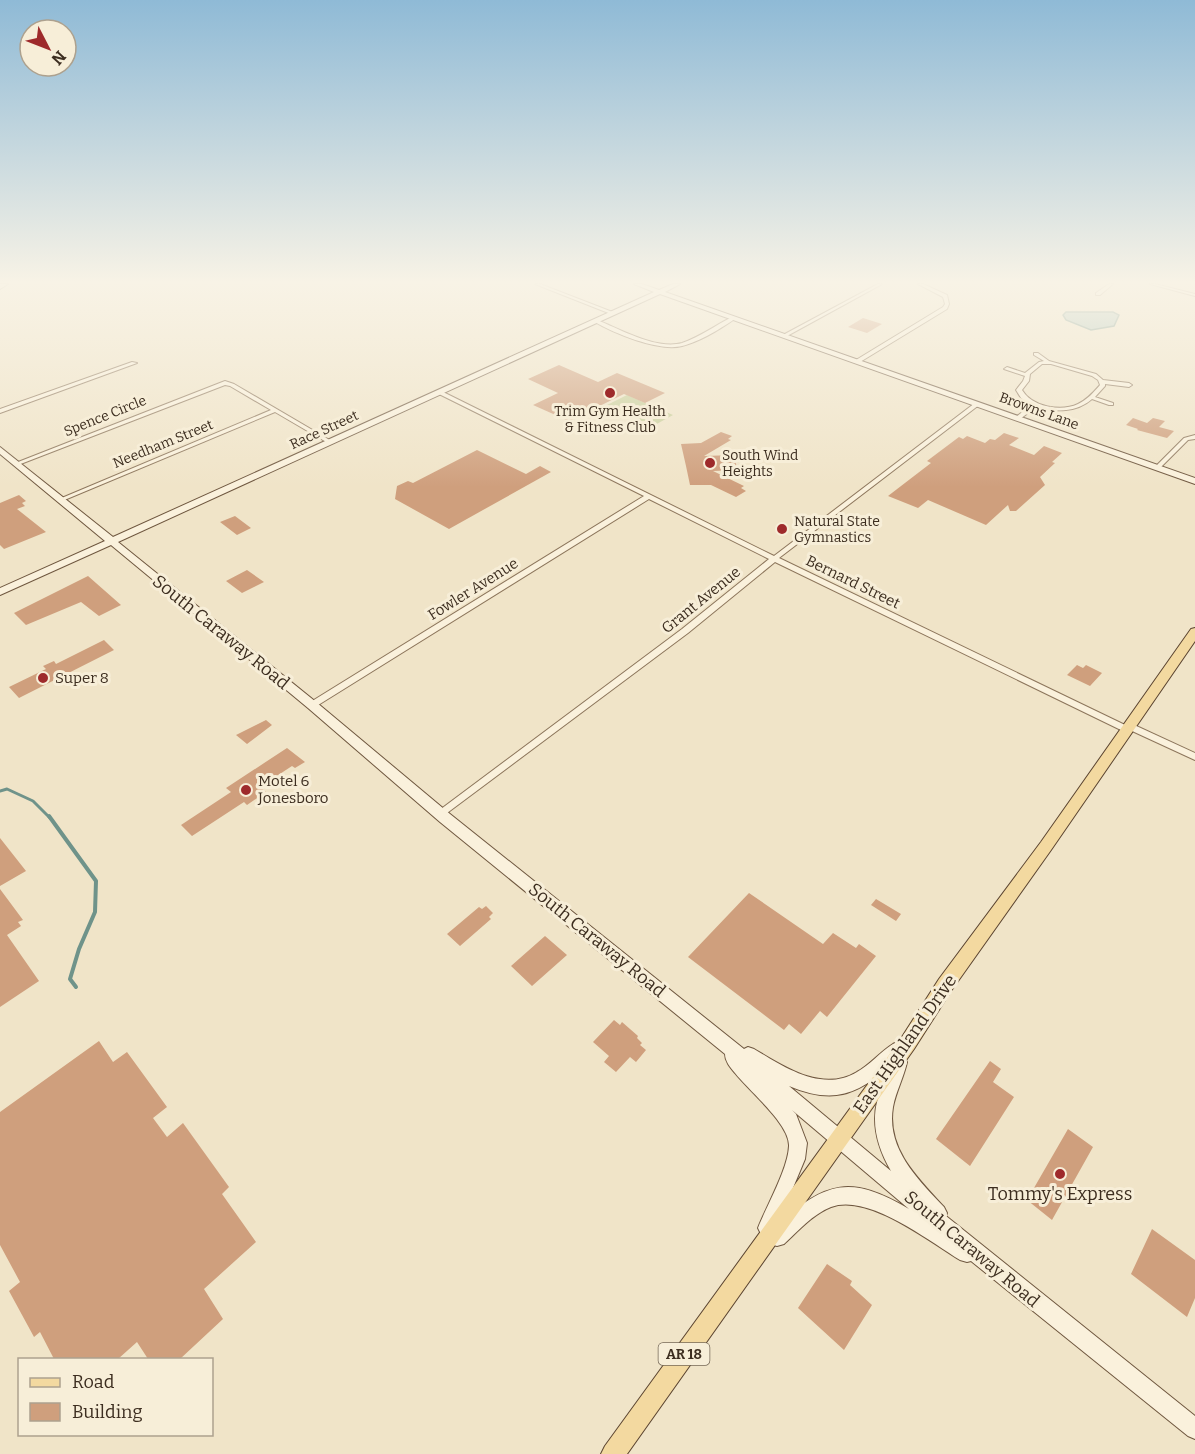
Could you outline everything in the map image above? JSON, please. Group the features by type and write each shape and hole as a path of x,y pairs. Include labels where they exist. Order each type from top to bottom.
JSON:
{"main road":[{"name":"Race Street","path":"0,592 527,352"},
{"name":"Browns Lane","path":"832,352 1195,481"},
{"name":"South Caraway Road","path":"0,450 312,705 440,814 716,1036 999,1272 1195,1429"},
{"name":"East Highland Drive","path":"613,1454 904,1048 945,985 1046,846 1195,632"},
{"path":"716,1036 790,1079 822,1089 841,1088 853,1083 904,1048"},
{"path":"716,1036 753,1083 789,1120 798,1143 794,1165 756,1254"},
{"path":"904,1048 884,1109 883,1125 889,1152 894,1162 959,1236 999,1272"},
{"path":"756,1254 816,1203 828,1197 846,1194 870,1197 884,1204 999,1272"}],"street":[{"path":"858,361 873,352"},
{"path":"1036,354 1047,362 1094,375 1103,382 1129,385"},
{"path":"1047,362 1041,363 1027,375 1026,381 1019,387 1019,392 1028,401 1054,408 1071,408 1081,405 1102,386 1103,382"},
{"path":"0,411 134,363"},
{"path":"1007,369 1027,375"},
{"name":"Spence Circle","path":"16,464 222,384 231,385 330,442"},
{"name":"Bernard Street","path":"439,392 775,558 1128,728 1195,757"},
{"path":"1090,397 1111,404"},
{"name":"Grant Avenue","path":"440,814 689,628 775,558 977,404"},
{"path":"1018,418 1036,404"},
{"name":"Needham Street","path":"60,500 275,410"},
{"path":"1157,468 1186,440 1195,437"},
{"name":"Fowler Avenue","path":"312,705 649,496"}],"green space":[{"path":"627,395 673,415 653,426 628,415 620,419 599,409"}],"building":[{"name":"Trim Gym Health & Fitness Club","path":"559,365 598,382 617,373 665,393 645,403 624,394 569,421 533,405 558,393 528,379"},
{"path":"1133,418 1147,423 1153,418 1165,421 1159,427 1174,431 1167,438 1137,430 1126,425"},
{"name":"South Wind Heights","path":"721,432 732,436 728,439 731,440 704,456 733,455 738,470 713,471 744,486 741,488 746,491 736,497 711,485 690,485 681,444 701,443"},
{"path":"1004,433 1019,438 1009,445 1034,455 1044,446 1062,453 1040,477 1045,485 1016,511 1010,511 1008,505 986,525 928,500 918,508 888,496 931,463 927,461 959,437 963,439 967,436 985,443 990,439 995,440"},
{"path":"477,450 526,474 540,466 551,472 449,529 395,499 397,486 408,481 413,483"},
{"path":"19,495 26,501 22,503 25,506 17,509 46,532 4,549 0,545 0,503"},
{"path":"235,516 251,528 237,535 220,522"},
{"path":"247,570 264,582 242,593 226,581"},
{"path":"88,576 121,605 99,616 81,602 26,625 14,613"},
{"name":"Super 8","path":"104,640 114,650 19,698 9,687 46,669 43,666 54,661 56,664"},
{"path":"1077,665 1083,668 1086,665 1102,673 1090,686 1067,675"},
{"path":"266,720 272,725 247,744 236,735"},
{"name":"Motel 6 Jonesboro","path":"287,748 305,762 295,768 292,766 260,787 266,792 247,805 244,802 192,836 181,825 231,792 226,788"},
{"path":"0,838 26,871 0,886"},
{"path":"0,889 23,920 18,922 21,926 7,935 39,981 0,1007"},
{"path":"749,893 823,944 833,933 856,948 859,944 876,956 827,1017 820,1011 801,1034 789,1024 784,1030 688,957"},
{"path":"876,899 901,914 896,921 871,905"},
{"path":"486,906 493,913 489,917 491,919 460,946 447,934 479,907 482,909"},
{"path":"545,936 567,955 532,986 511,966"},
{"path":"614,1020 620,1025 622,1022 638,1036 637,1038 642,1043 640,1045 646,1050 636,1062 630,1057 616,1072 604,1062 609,1056 593,1042"},
{"path":"99,1041 113,1062 127,1052 167,1107 153,1118 167,1137 183,1123 229,1187 222,1194 256,1242 204,1289 223,1319 181,1358 147,1358 137,1342 119,1358 53,1358 40,1332 34,1337 9,1291 20,1282 0,1245 0,1112"},
{"path":"990,1061 1001,1069 993,1082 1014,1097 970,1166 936,1139"},
{"name":"Tommy's Express","path":"1068,1129 1093,1147 1052,1220 1027,1200"},
{"path":"1152,1229 1195,1260 1195,1298 1187,1317 1131,1274"},
{"path":"827,1264 852,1281 850,1285 872,1305 844,1350 798,1308"}],"waterway":[{"path":"0,791 7,789 33,801 50,818"},
{"path":"49,816 96,881 95,912 79,949 70,979 76,987"}],"place":[{"name":"Trim Gym Health & Fitness Club","path":"610,393"},
{"name":"South Wind Heights","path":"710,463"},
{"name":"Natural State Gymnastics","path":"782,529"},
{"name":"Super 8","path":"43,678"},
{"name":"Motel 6 Jonesboro","path":"246,790"},
{"name":"Tommy's Express","path":"1060,1174"}]}
